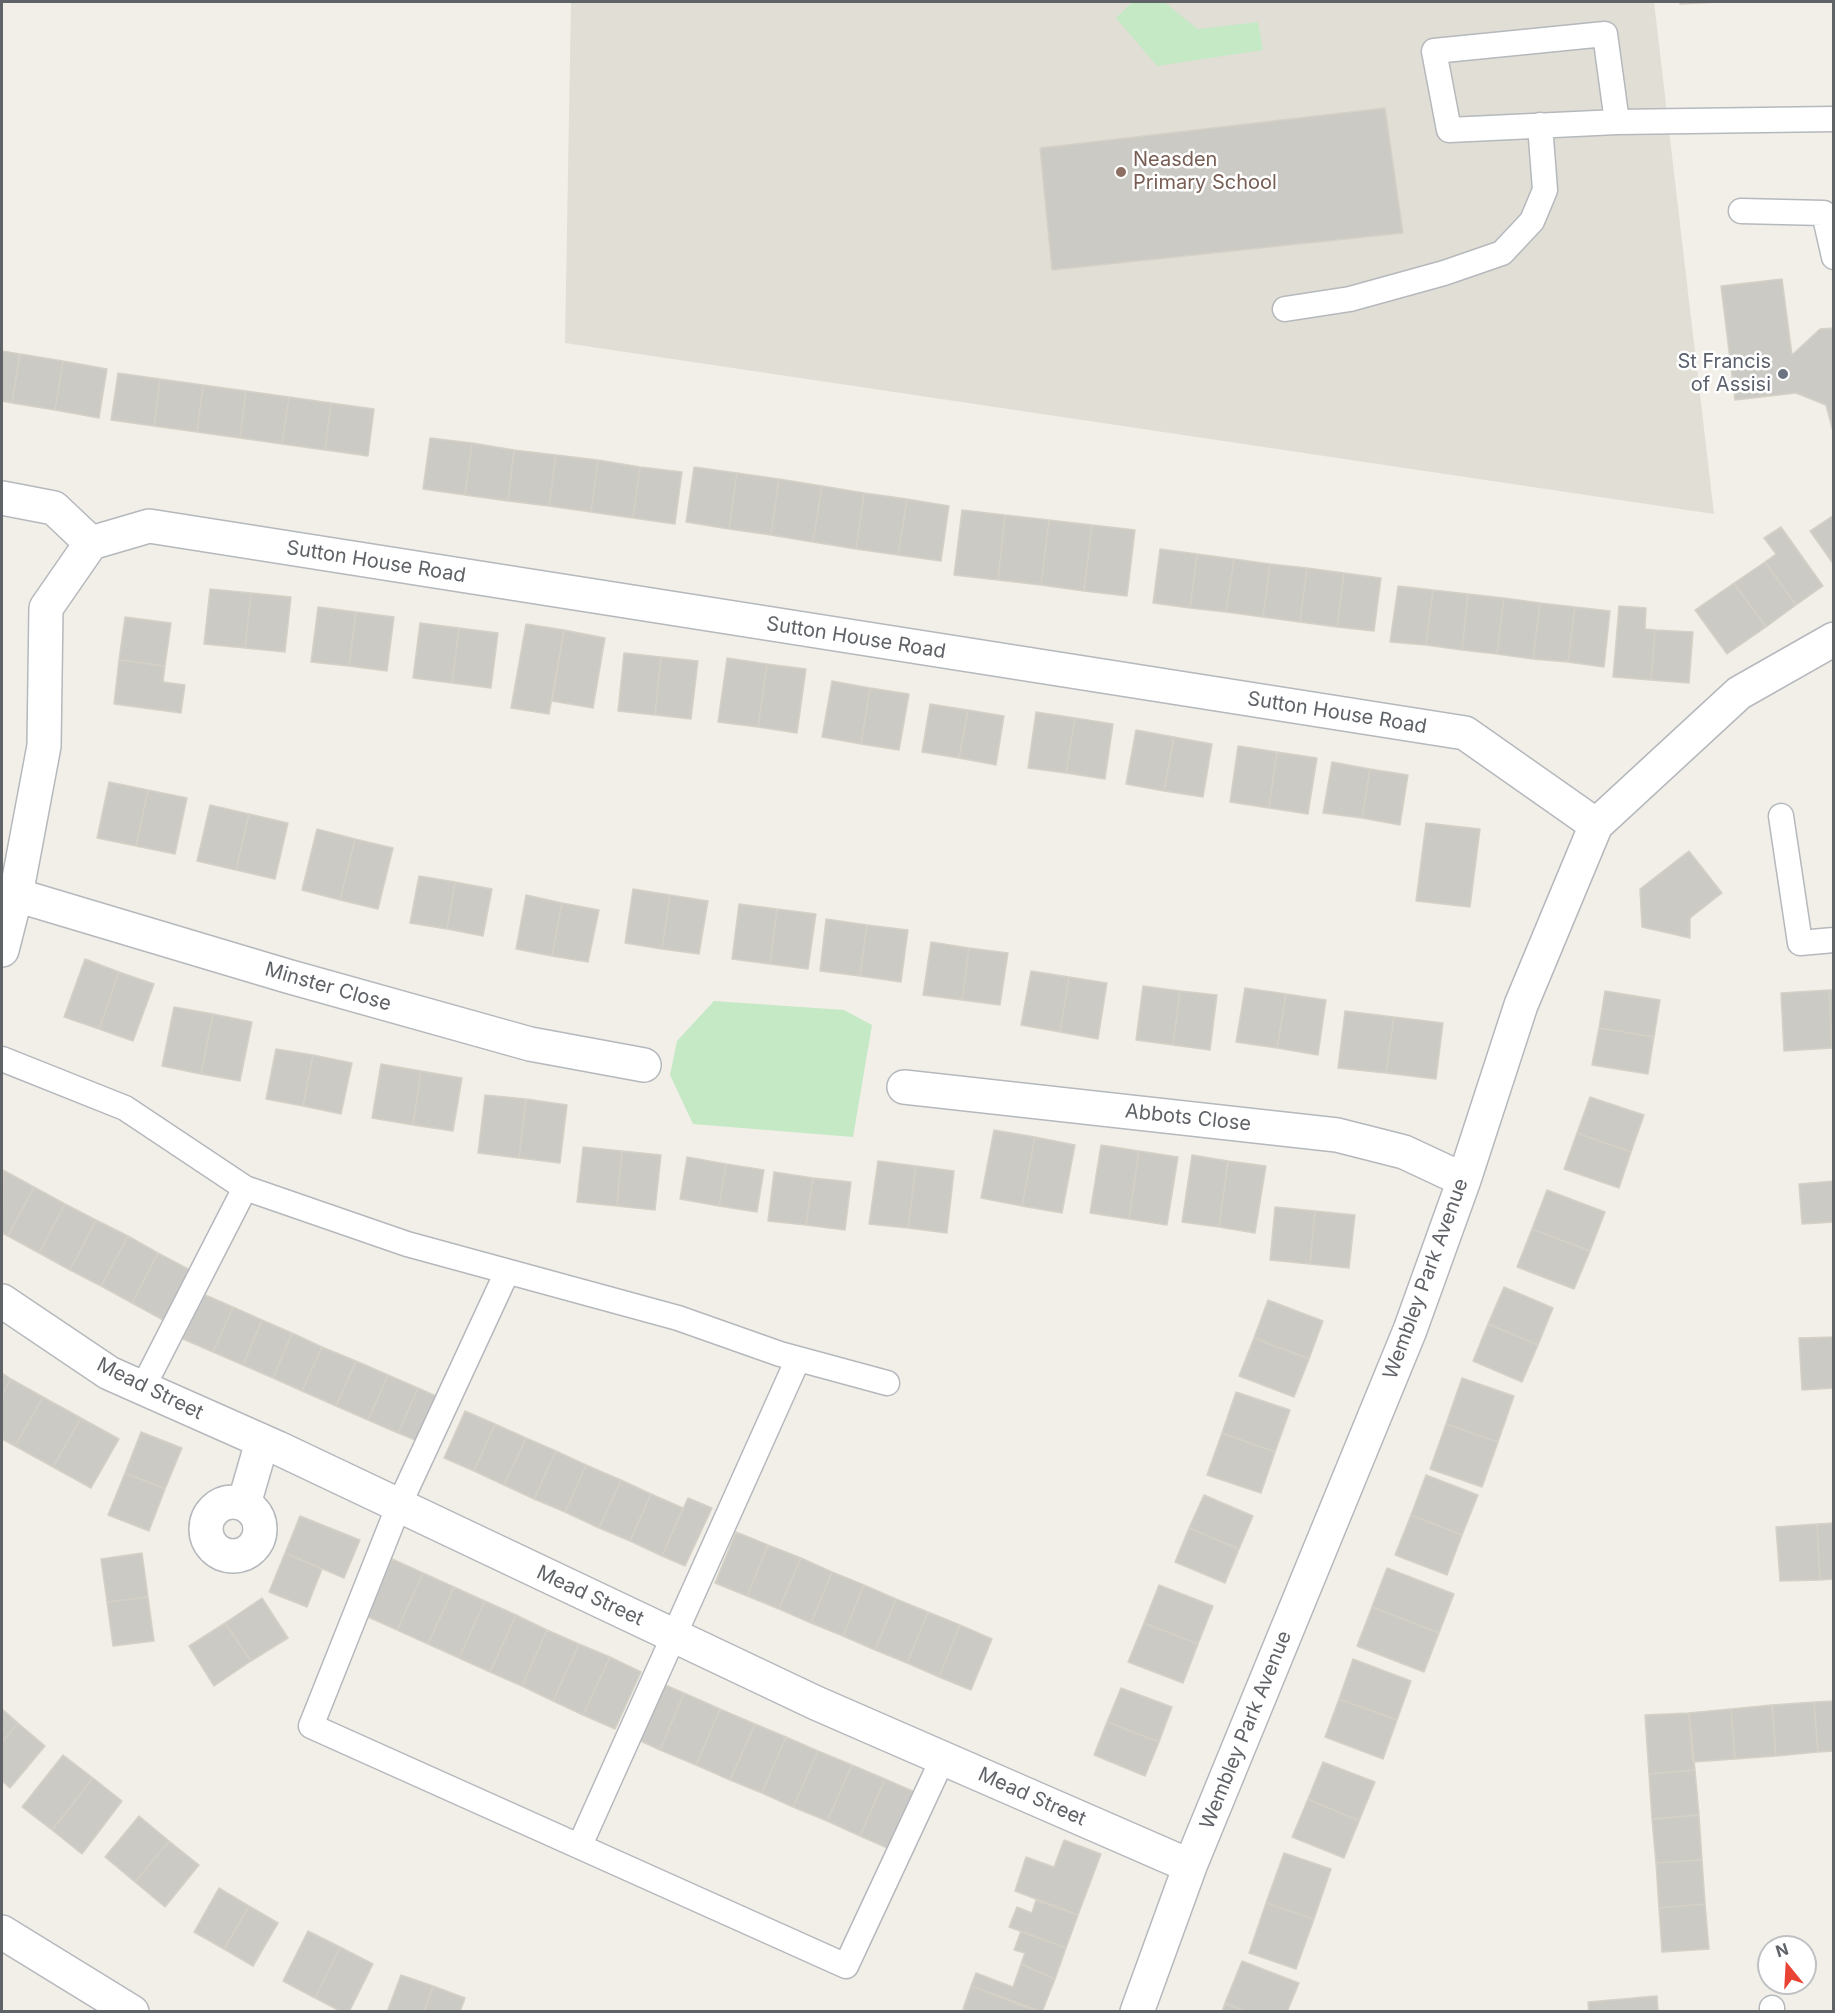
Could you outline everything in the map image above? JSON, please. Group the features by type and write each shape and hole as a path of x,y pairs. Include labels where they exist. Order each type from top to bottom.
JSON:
{"street":[{"path":"2,498 54,508 91,543 46,608 44,746 2,950"},
{"name":"Sutton House Road","path":"91,543 148,526 1465,733 1596,825"},
{"name":"Wembley Park Avenue","path":"1137,2012 1190,1866 1406,1340 1464,1180 1521,1005 1596,825 1739,693 1833,639"},
{"name":"Minster Close","path":"15,895 287,976 530,1044 644,1065"},
{"name":"Abbots Close","path":"904,1087 1337,1135 1404,1152 1464,1180"},
{"name":"Mead Street","path":"2,1302 109,1373 142,1389 399,1505 816,1702 1190,1866"},
{"path":"244,1504 262,1442"},
{"path":"2,1932 132,2012"}],"lane":[{"path":"1617,122 1605,34 1434,51 1449,130 1617,122 1833,119"},
{"path":"1285,309 1350,299 1444,273 1502,253 1532,221 1545,190 1539,125"},
{"path":"1741,211 1824,213 1833,257"},
{"path":"1781,816 1800,943 1833,940"},
{"path":"2,1059 126,1108 246,1188 407,1244 678,1318 798,1359 887,1383"},
{"path":"142,1389 246,1188"},
{"path":"507,1272 399,1505 311,1725 846,1966 943,1758"},
{"path":"580,1845 798,1359"}],"shaded area":[{"name":"Neasden Primary School","path":"571,2 1654,2 1714,514 565,343"}],"green space":[{"path":"1132,2 1164,2 1198,29 1258,22 1263,50 1157,66 1116,18"},
{"path":"714,1001 844,1010 872,1025 853,1137 693,1124 670,1075 677,1041"}],"building":[{"path":"1680,2 1718,2 1680,4"},
{"path":"1385,108 1403,233 1052,270 1040,148"},
{"name":"St Francis of Assisi","path":"1782,279 1792,355 1820,329 1834,328 1834,435 1826,405 1796,393 1735,400 1721,286"},
{"path":"2,351 20,354 12,403 2,401"},
{"path":"20,354 63,361 55,410 12,403"},
{"path":"63,361 107,369 99,418 55,410"},
{"path":"118,373 160,379 154,426 111,420"},
{"path":"160,379 203,385 197,432 154,426"},
{"path":"203,385 246,391 240,438 197,432"},
{"path":"246,391 289,397 282,444 240,438"},
{"path":"289,397 331,403 325,450 282,444"},
{"path":"331,403 374,409 368,456 325,450"},
{"path":"430,438 472,443 465,495 423,489"},
{"path":"472,443 514,450 508,501 465,495"},
{"path":"514,450 556,455 549,506 508,501"},
{"path":"556,455 598,460 591,512 549,506"},
{"path":"598,460 640,467 633,518 591,512"},
{"path":"640,467 682,472 675,524 633,518"},
{"path":"694,467 737,473 729,529 686,522"},
{"path":"737,473 779,479 771,535 729,529"},
{"path":"779,479 822,486 813,542 771,535"},
{"path":"822,486 864,493 856,549 813,542"},
{"path":"864,493 907,499 898,555 856,549"},
{"path":"907,499 949,506 941,561 898,555"},
{"path":"962,510 1005,515 998,580 954,575"},
{"path":"1005,515 1049,520 1041,585 998,580"},
{"path":"1834,515 1834,565 1810,531"},
{"path":"1049,520 1092,525 1084,591 1041,585"},
{"path":"1092,525 1135,530 1127,596 1084,591"},
{"path":"1781,527 1823,586 1796,605 1765,562 1776,554 1764,538"},
{"path":"1160,549 1197,554 1190,608 1153,603"},
{"path":"1197,554 1234,559 1226,612 1190,608"},
{"path":"1234,559 1270,564 1263,617 1226,612"},
{"path":"1765,562 1796,605 1766,627 1734,583"},
{"path":"1270,564 1307,568 1300,622 1263,617"},
{"path":"1307,568 1344,573 1337,627 1300,622"},
{"path":"1344,573 1381,578 1374,631 1337,627"},
{"path":"1734,583 1766,627 1727,654 1695,610"},
{"path":"1398,586 1433,590 1426,645 1390,642"},
{"path":"210,589 251,593 245,648 204,644"},
{"path":"1433,590 1468,594 1462,650 1426,645"},
{"path":"251,593 291,597 285,652 245,648"},
{"path":"1468,594 1504,598 1497,654 1462,650"},
{"path":"1504,598 1540,603 1533,659 1497,654"},
{"path":"1540,603 1575,607 1568,662 1533,659"},
{"path":"1619,606 1646,608 1645,629 1655,630 1651,680 1613,677"},
{"path":"318,607 356,612 349,666 311,662"},
{"path":"1575,607 1610,611 1604,667 1568,662"},
{"path":"356,612 394,617 387,671 349,666"},
{"path":"125,617 171,623 165,666 119,660"},
{"path":"420,623 459,628 452,683 413,678"},
{"path":"526,624 564,630 549,714 511,708"},
{"path":"459,628 498,633 491,688 452,683"},
{"path":"564,630 605,638 593,708 552,701"},
{"path":"1655,630 1693,632 1689,683 1651,680"},
{"path":"624,653 661,657 655,715 618,711"},
{"path":"661,657 698,661 691,719 655,715"},
{"path":"727,658 767,664 758,727 718,722"},
{"path":"119,660 165,666 163,682 185,685 181,713 114,704"},
{"path":"767,664 806,669 797,733 758,727"},
{"path":"832,681 870,688 861,744 822,737"},
{"path":"870,688 909,694 899,750 861,744"},
{"path":"930,704 968,710 959,758 922,752"},
{"path":"968,710 1004,716 996,765 959,758"},
{"path":"1036,712 1075,718 1066,773 1028,768"},
{"path":"1075,718 1113,724 1105,779 1066,773"},
{"path":"1136,730 1174,737 1164,791 1126,784"},
{"path":"1174,737 1212,744 1203,797 1164,791"},
{"path":"1238,746 1277,752 1269,808 1230,802"},
{"path":"1277,752 1317,758 1308,814 1269,808"},
{"path":"1332,762 1370,769 1362,818 1323,813"},
{"path":"1370,769 1408,775 1400,825 1362,818"},
{"path":"109,782 148,790 136,846 97,838"},
{"path":"148,790 187,798 175,854 136,846"},
{"path":"210,805 249,814 236,870 197,861"},
{"path":"249,814 288,823 275,879 236,870"},
{"path":"1426,823 1480,829 1470,907 1416,901"},
{"path":"317,829 355,839 340,900 302,890"},
{"path":"355,839 393,848 378,909 340,900"},
{"path":"1689,851 1722,893 1690,918 1690,938 1642,927 1640,889"},
{"path":"419,876 455,882 447,929 410,923"},
{"path":"455,882 492,889 483,936 447,929"},
{"path":"633,889 670,895 662,949 625,943"},
{"path":"526,895 562,903 552,956 516,949"},
{"path":"670,895 708,901 699,954 662,949"},
{"path":"562,903 599,910 588,962 552,956"},
{"path":"739,904 777,909 770,964 732,959"},
{"path":"777,909 816,914 808,969 770,964"},
{"path":"826,919 867,925 860,976 820,971"},
{"path":"867,925 908,930 901,982 860,976"},
{"path":"931,942 969,948 962,1000 923,995"},
{"path":"969,948 1008,953 1000,1005 962,1000"},
{"path":"85,959 119,972 99,1029 64,1017"},
{"path":"1031,971 1069,977 1060,1032 1021,1025"},
{"path":"119,972 154,984 133,1041 99,1029"},
{"path":"1069,977 1107,983 1098,1039 1060,1032"},
{"path":"1143,986 1180,991 1173,1045 1136,1040"},
{"path":"1245,988 1286,994 1277,1048 1236,1042"},
{"path":"1829,990 1832,1048 1784,1051 1781,993"},
{"path":"1829,990 1834,990 1834,1048 1832,1048"},
{"path":"1180,991 1217,995 1210,1050 1173,1045"},
{"path":"1605,991 1660,1000 1654,1037 1599,1028"},
{"path":"1286,994 1326,1000 1318,1055 1277,1048"},
{"path":"174,1007 213,1014 201,1074 162,1066"},
{"path":"1345,1011 1394,1017 1386,1073 1338,1068"},
{"path":"213,1014 252,1022 240,1081 201,1074"},
{"path":"1394,1017 1443,1023 1436,1079 1386,1073"},
{"path":"1599,1028 1654,1037 1648,1074 1592,1065"},
{"path":"276,1049 313,1055 303,1106 266,1099"},
{"path":"313,1055 352,1063 341,1114 303,1106"},
{"path":"381,1064 421,1071 413,1125 372,1118"},
{"path":"421,1071 462,1078 453,1131 413,1125"},
{"path":"485,1095 526,1099 519,1158 478,1153"},
{"path":"1590,1097 1644,1115 1631,1152 1577,1133"},
{"path":"526,1099 567,1105 560,1163 519,1158"},
{"path":"994,1130 1035,1137 1022,1206 981,1198"},
{"path":"1577,1133 1631,1152 1619,1188 1564,1169"},
{"path":"1035,1137 1075,1145 1062,1213 1022,1206"},
{"path":"1101,1145 1139,1151 1129,1219 1090,1213"},
{"path":"583,1147 622,1151 617,1206 577,1202"},
{"path":"622,1151 661,1155 655,1210 617,1206"},
{"path":"1139,1151 1178,1157 1167,1225 1129,1219"},
{"path":"1192,1155 1228,1161 1219,1227 1182,1222"},
{"path":"687,1157 726,1164 719,1206 680,1199"},
{"path":"878,1161 916,1166 908,1228 869,1224"},
{"path":"1228,1161 1266,1166 1255,1233 1219,1227"},
{"path":"726,1164 764,1170 757,1212 719,1206"},
{"path":"916,1166 954,1171 947,1233 908,1228"},
{"path":"3,1170 34,1187 8,1236 2,1233"},
{"path":"774,1172 813,1178 806,1225 768,1221"},
{"path":"813,1178 851,1182 845,1230 806,1225"},
{"path":"1834,1181 1834,1222 1802,1224 1799,1184"},
{"path":"34,1187 65,1204 39,1253 8,1236"},
{"path":"1547,1190 1605,1212 1590,1251 1532,1229"},
{"path":"65,1204 96,1220 70,1270 39,1253"},
{"path":"1275,1207 1315,1211 1310,1264 1270,1260"},
{"path":"1315,1211 1355,1215 1349,1268 1310,1264"},
{"path":"96,1220 128,1236 101,1286 70,1270"},
{"path":"1532,1229 1590,1251 1574,1289 1517,1267"},
{"path":"128,1236 158,1253 132,1303 101,1286"},
{"path":"158,1253 190,1270 163,1320 132,1303"},
{"path":"1504,1287 1553,1308 1538,1345 1488,1324"},
{"path":"203,1294 233,1307 213,1352 183,1339"},
{"path":"1268,1300 1323,1321 1309,1359 1254,1338"},
{"path":"233,1307 262,1320 243,1365 213,1352"},
{"path":"262,1320 292,1333 273,1378 243,1365"},
{"path":"1488,1324 1538,1345 1522,1382 1473,1361"},
{"path":"292,1333 322,1347 302,1391 273,1378"},
{"path":"1834,1337 1834,1388 1802,1390 1799,1338"},
{"path":"1254,1338 1309,1359 1294,1397 1239,1376"},
{"path":"322,1347 356,1361 336,1406 302,1391"},
{"path":"356,1361 388,1375 368,1420 336,1406"},
{"path":"2,1373 11,1379 2,1395"},
{"path":"388,1375 418,1388 398,1433 368,1420"},
{"path":"1462,1378 1514,1396 1498,1442 1446,1424"},
{"path":"11,1379 43,1397 15,1446 2,1439 2,1395"},
{"path":"418,1388 445,1400 425,1444 398,1433"},
{"path":"1236,1392 1290,1410 1275,1452 1222,1433"},
{"path":"43,1397 81,1418 53,1467 15,1446"},
{"path":"465,1411 495,1424 474,1471 444,1458"},
{"path":"81,1418 119,1439 91,1488 53,1467"},
{"path":"495,1424 526,1438 504,1485 474,1471"},
{"path":"1446,1424 1498,1442 1482,1487 1430,1469"},
{"path":"141,1432 182,1448 165,1489 125,1473"},
{"path":"1222,1433 1275,1452 1261,1493 1207,1475"},
{"path":"526,1438 556,1451 534,1499 504,1485"},
{"path":"556,1451 586,1465 565,1512 534,1499"},
{"path":"586,1465 621,1480 599,1528 565,1512"},
{"path":"125,1473 165,1489 149,1531 108,1515"},
{"path":"1426,1475 1478,1495 1462,1535 1411,1515"},
{"path":"621,1480 651,1494 630,1541 599,1528"},
{"path":"651,1494 683,1508 662,1556 630,1541"},
{"path":"1204,1495 1253,1516 1239,1549 1189,1528"},
{"path":"688,1498 712,1508 685,1566 662,1556"},
{"path":"1411,1515 1462,1535 1447,1575 1395,1555"},
{"path":"300,1516 360,1540 344,1578 285,1553"},
{"path":"1834,1523 1834,1579 1820,1580 1817,1524"},
{"path":"1817,1524 1820,1580 1780,1581 1776,1527"},
{"path":"1189,1528 1239,1549 1225,1583 1175,1562"},
{"path":"736,1532 768,1545 747,1596 715,1583"},
{"path":"768,1545 801,1558 779,1609 747,1596"},
{"path":"142,1553 148,1597 107,1602 101,1559"},
{"path":"285,1553 322,1569 307,1607 269,1592"},
{"path":"801,1558 832,1572 811,1623 779,1609"},
{"path":"392,1559 423,1573 397,1630 366,1616"},
{"path":"1387,1568 1454,1594 1439,1633 1372,1607"},
{"path":"832,1572 864,1585 843,1636 811,1623"},
{"path":"423,1573 454,1587 428,1644 397,1630"},
{"path":"864,1585 896,1599 875,1650 843,1636"},
{"path":"1159,1585 1213,1606 1198,1644 1144,1623"},
{"path":"454,1587 485,1601 459,1658 428,1644"},
{"path":"148,1597 154,1641 113,1646 107,1602"},
{"path":"262,1598 288,1638 251,1661 225,1623"},
{"path":"896,1599 928,1612 907,1663 875,1650"},
{"path":"485,1601 516,1615 490,1672 459,1658"},
{"path":"1372,1607 1439,1633 1424,1672 1357,1646"},
{"path":"928,1612 960,1625 939,1677 907,1663"},
{"path":"516,1615 547,1630 522,1686 490,1672"},
{"path":"225,1623 251,1661 214,1686 189,1646"},
{"path":"1144,1623 1198,1644 1183,1683 1128,1662"},
{"path":"960,1625 992,1639 971,1690 939,1677"},
{"path":"547,1630 579,1644 553,1701 522,1686"},
{"path":"579,1644 610,1657 583,1715 553,1701"},
{"path":"610,1657 641,1672 615,1729 583,1715"},
{"path":"1353,1659 1411,1681 1397,1720 1339,1699"},
{"path":"656,1681 684,1693 660,1750 632,1737"},
{"path":"1121,1688 1172,1707 1159,1742 1107,1722"},
{"path":"684,1693 720,1709 696,1765 660,1750"},
{"path":"1339,1699 1397,1720 1383,1759 1325,1737"},
{"path":"1834,1701 1834,1751 1818,1752 1814,1702"},
{"path":"1814,1702 1818,1752 1776,1756 1772,1705"},
{"path":"1772,1705 1776,1756 1735,1759 1731,1709"},
{"path":"2,1709 18,1723 2,1742"},
{"path":"720,1709 755,1724 730,1780 696,1765"},
{"path":"1731,1709 1735,1759 1693,1762 1689,1713"},
{"path":"1689,1713 1695,1770 1649,1774 1645,1715"},
{"path":"1107,1722 1159,1742 1145,1776 1094,1755"},
{"path":"18,1723 45,1746 10,1788 2,1781 2,1742"},
{"path":"755,1724 786,1737 762,1793 730,1780"},
{"path":"786,1737 818,1751 793,1807 762,1793"},
{"path":"818,1751 852,1765 827,1821 793,1807"},
{"path":"63,1755 93,1778 52,1830 22,1807"},
{"path":"1323,1762 1375,1782 1359,1821 1308,1799"},
{"path":"852,1765 885,1779 860,1836 827,1821"},
{"path":"1695,1770 1699,1815 1652,1819 1649,1774"},
{"path":"93,1778 122,1801 82,1854 52,1830"},
{"path":"885,1779 917,1793 892,1850 860,1836"},
{"path":"1308,1799 1359,1821 1344,1858 1292,1837"},
{"path":"1699,1815 1702,1860 1656,1863 1652,1819"},
{"path":"139,1816 169,1841 135,1882 105,1857"},
{"path":"1064,1840 1101,1854 1078,1915 1015,1891 1026,1857 1054,1867"},
{"path":"169,1841 199,1865 165,1907 135,1882"},
{"path":"1284,1853 1331,1869 1314,1919 1266,1903"},
{"path":"1702,1860 1705,1904 1659,1908 1656,1863"},
{"path":"219,1888 249,1906 224,1949 194,1932"},
{"path":"1036,1900 1078,1915 1066,1948 1009,1927 1017,1907 1032,1913"},
{"path":"1266,1903 1314,1919 1296,1969 1249,1953"},
{"path":"1705,1904 1709,1949 1662,1952 1659,1908"},
{"path":"249,1906 278,1923 253,1966 224,1949"},
{"path":"308,1931 340,1947 315,1998 283,1981"},
{"path":"1021,1931 1066,1948 1055,1979 1021,1964 1025,1953 1014,1950"},
{"path":"340,1947 373,1964 349,2012 342,2012 315,1998"},
{"path":"1242,1961 1299,1983 1287,2012 1247,2012 1225,2003"},
{"path":"1021,1964 1055,1979 1042,2012 971,1986 976,1973 1013,1987"},
{"path":"401,1975 433,1986 424,2012 387,2012"},
{"path":"433,1986 465,1998 460,2012 424,2012"},
{"path":"971,1986 1039,2012 970,2012 963,2009"},
{"path":"1657,1996 1658,2012 1589,2012 1588,2002"},
{"path":"1225,2003 1247,2012 1222,2012"}],"place":[{"name":"Neasden Primary School","path":"1121,172"},
{"name":"St Francis of Assisi","path":"1783,374"}]}
